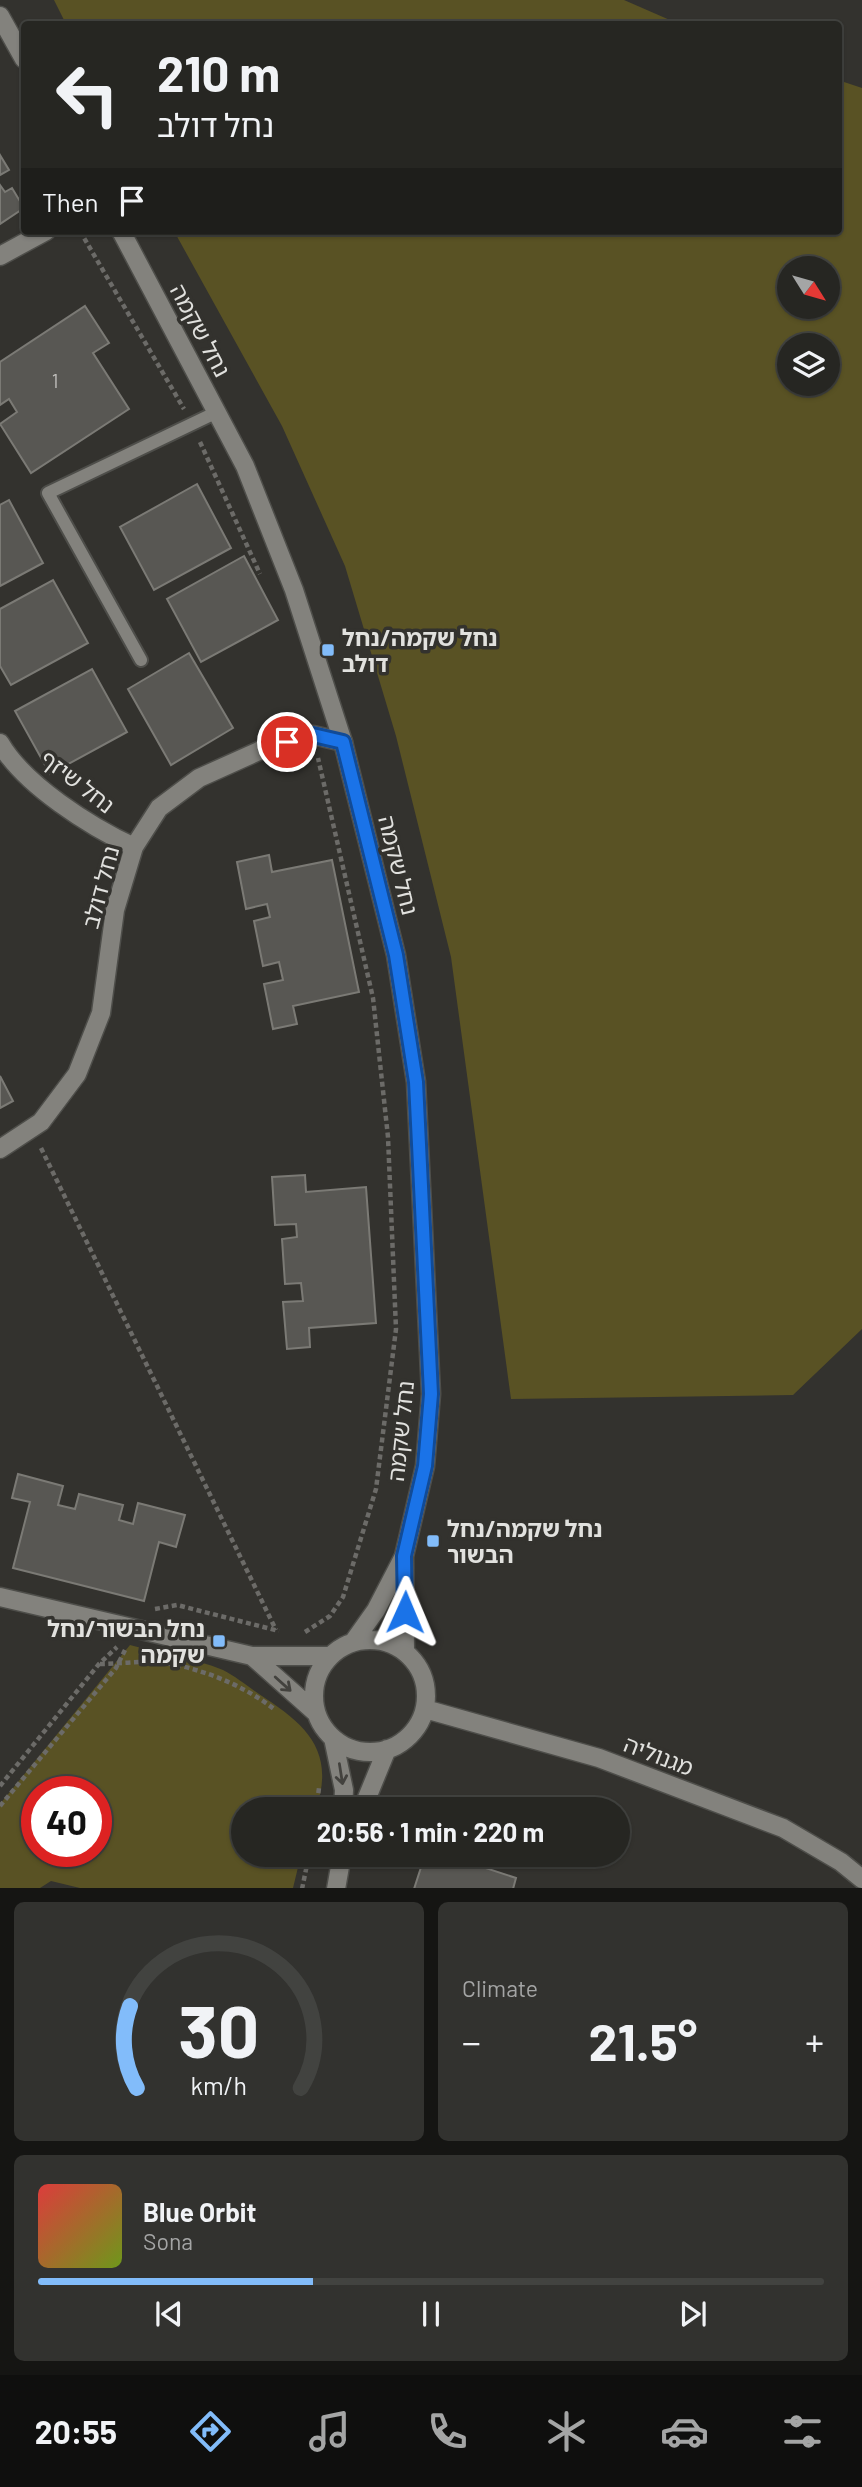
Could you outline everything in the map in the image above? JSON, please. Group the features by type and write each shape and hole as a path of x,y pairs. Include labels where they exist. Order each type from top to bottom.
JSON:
{"street":[{"path":"0,16 21,54"},
{"path":"0,256 39,235"},
{"name":"נחל שקמה","path":"123,235 244,466 294,590 343,742 396,955 416,1082 431,1394 425,1466 404,1556 405,1651"},
{"name":"נחל דולב","path":"0,1149 41,1122 77,1074 101,1013 115,910 134,847 159,808 199,778 261,750 313,735 343,742"},
{"name":"נחל שיזף","path":"0,743 5,752 49,794 91,827 134,847"},
{"name":"נחל שקמה","path":"354,1641 376,1610 404,1556"},
{"path":"0,1597 138,1627 252,1656 330,1656"},
{"path":"315,1712 314,1689 318,1673 330,1656 354,1641 387,1642 405,1651 423,1675 427,1692 425,1709 411,1735 387,1749 359,1750 333,1738"},
{"path":"252,1656 315,1712 333,1738 344,1797"},
{"name":"מגנוליה","path":"425,1709 599,1758 783,1828 841,1862 862,1879"},
{"path":"367,1797 387,1749"},
{"path":"336,1888 340,1867"}],"lane":[{"path":"141,660 48,494 217,412"}],"path":[{"path":"82,235 193,425 261,576"},
{"path":"296,1632 306,1632 330,1616 343,1597 376,1489 396,1329 388,1137 373,998 313,735"},
{"path":"31,1128 289,1656"},
{"path":"0,1786 99,1664 155,1608 177,1605 286,1631"},
{"path":"0,1806 117,1664 138,1627"},
{"path":"99,1664 155,1662 229,1682 279,1714"},
{"path":"318,1797 320,1776"},
{"path":"302,1888 306,1867"}],"shaded area":[{"path":"54,0 624,0 672,21 64,21"},
{"path":"842,81 862,88 862,1329 793,1395 511,1399 451,957 396,736 345,566 282,426 176,235 842,235"},
{"path":"130,1645 223,1670 290,1716 312,1741 322,1770 319,1797 231,1797 231,1867 298,1867 293,1888 80,1888 51,1881 40,1888 0,1888 0,1804 21,1778 21,1867 112,1867 112,1776 23,1776"}],"building":[{"path":"0,155 9,170 0,175"},
{"path":"0,185 5,192 12,188 21,203 21,210 0,224"},
{"path":"85,306 109,343 93,353 129,409 31,473 0,424 17,412 9,399 0,405 0,362"},
{"path":"197,484 231,548 154,590 120,527"},
{"path":"9,500 43,563 0,586 0,505"},
{"path":"244,556 278,620 201,662 167,599"},
{"path":"53,580 88,643 11,685 0,666 0,609"},
{"path":"189,653 233,728 171,765 128,689"},
{"path":"92,669 127,732 50,774 15,711"},
{"path":"269,855 272,872 332,860 359,992 293,1006 297,1024 273,1029 264,984 283,980 279,962 263,966 254,921 270,917 267,904 246,909 237,862"},
{"path":"0,1076 13,1101 0,1108"},
{"path":"305,1175 306,1192 366,1187 376,1323 309,1328 310,1347 287,1349 283,1302 303,1301 301,1283 285,1284 282,1239 297,1237 296,1224 275,1225 272,1177"},
{"path":"18,1474 63,1486 58,1505 75,1509 79,1494 123,1505 119,1520 133,1524 138,1503 185,1515 176,1547 159,1542 144,1601 13,1568 30,1502 12,1498"},
{"path":"421,1867 483,1867 516,1878 513,1888 414,1888"}],"place":[{"name":"נחל שקמה/נחל דולב","path":"328,650"},
{"name":"נחל שקמה/נחל הבשור","path":"433,1541"},
{"name":"נחל הבשור/נחל שקמה","path":"219,1641"}],"route":[{"path":"287,742 313,735 343,742 396,955 416,1082 431,1394 425,1466 404,1556 405,1612"}]}
